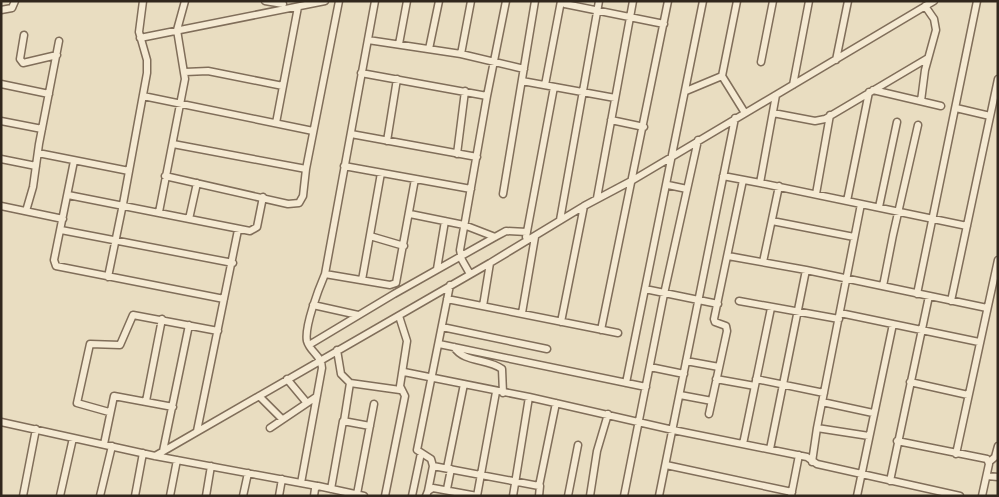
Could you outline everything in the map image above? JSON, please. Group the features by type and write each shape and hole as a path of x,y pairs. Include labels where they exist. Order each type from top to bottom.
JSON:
{"street":[{"path":"1,10 12,8 14,1"},
{"path":"108,277 129,172 147,66 140,38 139,20 143,1"},
{"path":"159,212 185,72 177,30 185,1"},
{"path":"265,1 298,7 322,2"},
{"path":"165,176 288,204 299,203 303,196 313,131 339,1"},
{"path":"301,483 322,368 321,360 309,345 307,338 313,305 325,274 374,1"},
{"path":"398,44 407,1"},
{"path":"430,49 439,1"},
{"path":"461,54 471,1"},
{"path":"470,274 460,256 464,225 506,1"},
{"path":"503,194 535,1"},
{"path":"545,85 561,1 564,4 664,24"},
{"path":"560,220 599,1"},
{"path":"597,198 634,1"},
{"path":"601,330 644,127 668,1"},
{"path":"626,383 668,185 704,1"},
{"path":"738,1 722,76 744,113"},
{"path":"761,62 773,1"},
{"path":"793,85 809,1"},
{"path":"836,60 848,1"},
{"path":"155,456 525,243 597,198 633,180 934,1"},
{"path":"917,294 977,1"},
{"path":"140,38 283,5"},
{"path":"921,101 936,25 925,6"},
{"path":"276,123 298,7"},
{"path":"24,35 20,59 23,63 57,55"},
{"path":"368,40 461,54 524,70"},
{"path":"26,211 59,41"},
{"path":"773,113 815,121 830,115 928,58"},
{"path":"185,72 217,72 283,86"},
{"path":"361,73 487,96"},
{"path":"686,91 722,76"},
{"path":"387,141 397,79"},
{"path":"951,301 990,116 995,102 998,79"},
{"path":"522,81 615,98"},
{"path":"1,84 49,94"},
{"path":"525,243 554,87"},
{"path":"457,154 465,91"},
{"path":"871,91 941,106"},
{"path":"848,201 871,91"},
{"path":"760,183 776,95"},
{"path":"143,96 313,131"},
{"path":"956,108 990,116"},
{"path":"816,194 830,115"},
{"path":"659,496 735,118"},
{"path":"611,120 644,127"},
{"path":"1,121 42,129"},
{"path":"879,207 897,122"},
{"path":"883,286 918,126"},
{"path":"351,134 477,157"},
{"path":"624,496 664,294 698,140"},
{"path":"173,144 306,169"},
{"path":"38,153 129,172"},
{"path":"1,160 36,166"},
{"path":"74,161 54,260 56,266 224,299"},
{"path":"344,166 471,189"},
{"path":"362,280 381,173"},
{"path":"723,176 966,226"},
{"path":"325,274 390,285 396,283 415,178"},
{"path":"709,414 727,328 714,321 743,180"},
{"path":"189,219 197,183"},
{"path":"668,185 687,189"},
{"path":"763,262 779,186"},
{"path":"68,195 123,204 238,230 250,231 256,227 263,198"},
{"path":"812,462 861,204"},
{"path":"1,206 63,219"},
{"path":"561,322 584,206"},
{"path":"410,214 464,225 495,237"},
{"path":"437,269 445,221"},
{"path":"772,222 854,237"},
{"path":"61,230 233,263"},
{"path":"197,432 233,263 238,230"},
{"path":"309,345 437,269 506,231 527,232"},
{"path":"370,236 404,246"},
{"path":"522,313 535,237"},
{"path":"728,256 806,270 987,308"},
{"path":"956,454 998,260"},
{"path":"482,306 490,263"},
{"path":"770,449 806,270"},
{"path":"427,493 433,466 432,459 417,450 416,445 450,285"},
{"path":"645,289 718,304"},
{"path":"890,481 929,296"},
{"path":"448,299 618,333"},
{"path":"739,301 771,308 892,324 979,342"},
{"path":"313,305 358,315"},
{"path":"743,444 771,308"},
{"path":"109,412 77,403 90,344 120,345 133,315 218,331"},
{"path":"399,316 407,335 404,372 400,390"},
{"path":"146,401 162,319"},
{"path":"857,496 892,324"},
{"path":"163,451 189,325"},
{"path":"442,327 547,349"},
{"path":"438,344 646,387"},
{"path":"454,347 463,357 490,362 502,369 503,393"},
{"path":"337,350 341,374 350,383 400,390 405,396 386,496"},
{"path":"686,361 719,366"},
{"path":"650,367 684,374"},
{"path":"404,372 798,455 809,458 812,462 960,496"},
{"path":"716,379 754,386"},
{"path":"756,379 824,393"},
{"path":"287,380 307,403"},
{"path":"910,382 968,395"},
{"path":"331,489 350,383"},
{"path":"443,491 449,469 464,384"},
{"path":"427,493 433,488 474,496 480,475 496,392"},
{"path":"680,395 712,401"},
{"path":"104,444 109,412 115,396 173,407"},
{"path":"259,396 282,420"},
{"path":"270,428 316,397"},
{"path":"513,496 529,397"},
{"path":"822,402 873,413"},
{"path":"538,496 556,403"},
{"path":"1,422 155,456 282,479 346,494 360,495 374,404"},
{"path":"590,496 598,451 608,414"},
{"path":"344,421 370,426"},
{"path":"817,428 869,436"},
{"path":"23,496 36,430"},
{"path":"60,496 73,438"},
{"path":"897,441 985,459 989,462"},
{"path":"568,496 578,444"},
{"path":"100,496 112,446"},
{"path":"982,496 989,462 995,457 998,446"},
{"path":"135,496 143,453"},
{"path":"412,496 421,453"},
{"path":"666,465 792,494 798,455"},
{"path":"170,496 177,460"},
{"path":"206,496 211,466"},
{"path":"433,466 540,486"},
{"path":"244,496 248,473"},
{"path":"987,476 998,477"},
{"path":"279,496 282,479"},
{"path":"314,496 317,486"},
{"path":"914,496 917,487"}]}
